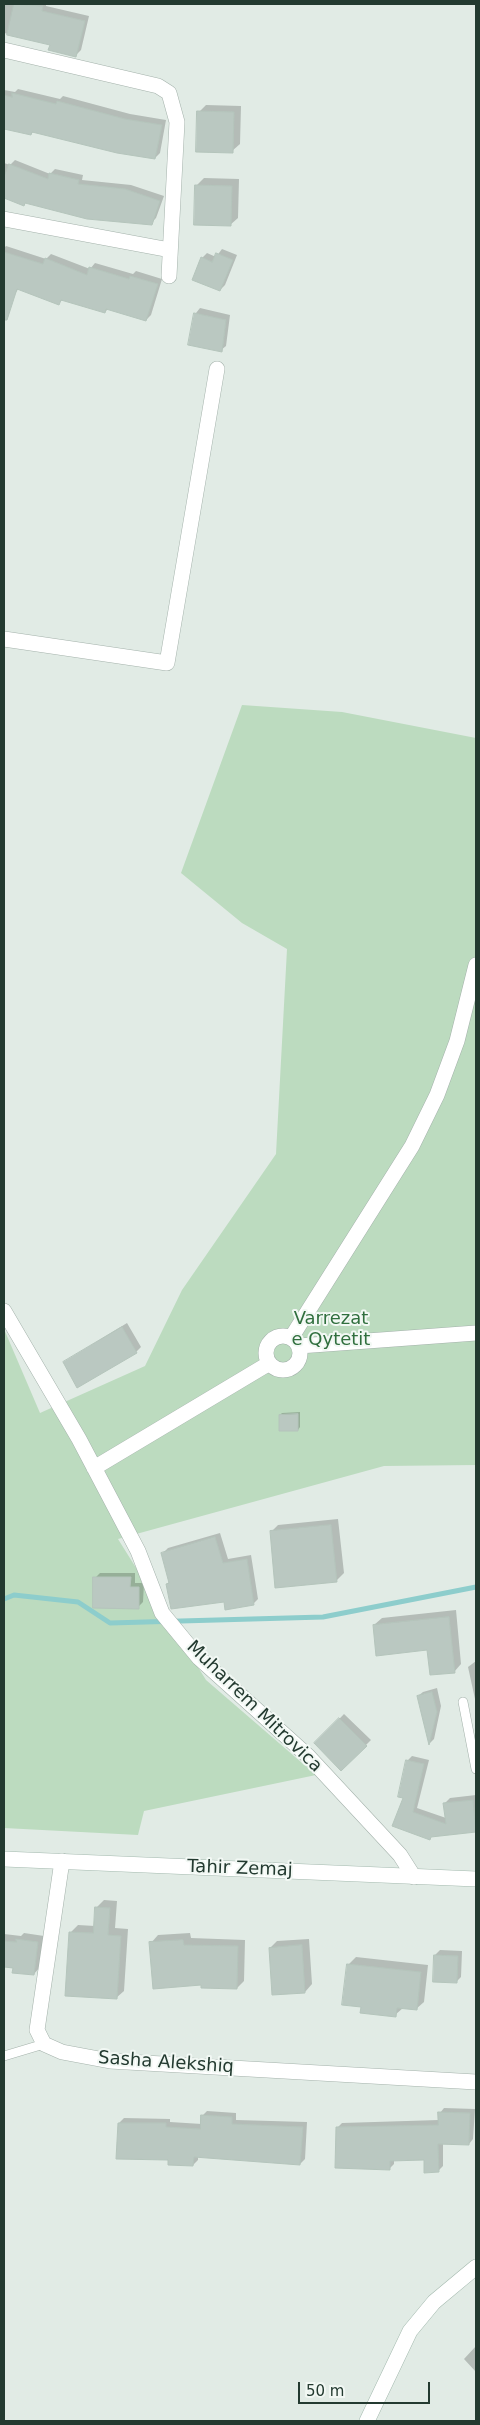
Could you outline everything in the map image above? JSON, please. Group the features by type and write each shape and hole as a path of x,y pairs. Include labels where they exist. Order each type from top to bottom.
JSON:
{"street":[{"path":"4,50 158,86 169,92 178,122 169,276"},
{"path":"4,219 170,250"},
{"path":"4,639 167,663 217,369"},
{"path":"476,965 457,1041 437,1095 412,1146 295,1342 300,1358 289,1370 278,1370 268,1364 265,1353 269,1342 280,1336 295,1342 476,1333"},
{"name":"Muharrem Mitrovica","path":"4,1311 94,1468 138,1551 162,1613 199,1658 308,1756 400,1855 414,1876"},
{"path":"94,1468 268,1364"},
{"name":"Tahir Zemaj","path":"4,1859 476,1879"},
{"path":"44,2044 37,2030 62,1861"},
{"name":"Sasha Alekshiq","path":"44,2044 62,2052 110,2061 476,2082"},
{"path":"367,2421 410,2331 434,2302 476,2267"}],"lane":[{"path":"463,1702 476,1769"},
{"path":"4,2056 44,2044"}],"green space":[{"name":"Varrezat e Qytetit","path":"242,705 342,712 476,738 476,1465 384,1466 118,1539 206,1680 316,1775 144,1811 138,1835 4,1828 4,1329 40,1413 145,1366 182,1290 276,1154 287,949 242,923 181,873"}],"building":[{"path":"14,4 43,6 42,11 85,21 76,57 48,50 50,45 7,35"},
{"path":"12,93 56,104 57,101 125,119 162,125 155,159 117,153 32,132 31,135 4,129 4,95 12,97"},
{"path":"197,111 234,112 233,153 196,152"},
{"path":"9,164 48,179 49,173 79,180 78,184 125,189 160,201 152,225 87,219 25,203 24,206 4,198 4,177"},
{"path":"195,185 232,186 231,226 194,225"},
{"path":"4,252 43,264 45,258 87,275 89,267 129,279 130,276 158,284 146,321 106,309 105,313 61,300 59,305 17,289 7,320 4,320"},
{"path":"216,253 233,260 220,291 192,280 201,257 212,262"},
{"path":"194,313 226,320 222,352 188,345"},
{"path":"122,1327 137,1353 77,1388 63,1362"},
{"path":"298,1414 298,1431 279,1431 279,1415"},
{"path":"331,1525 337,1582 275,1588 270,1531"},
{"path":"215,1537 223,1563 247,1559 254,1605 225,1610 224,1602 171,1609 166,1584 169,1583 161,1553"},
{"path":"93,1577 131,1577 130,1587 139,1587 139,1609 93,1608"},
{"path":"449,1617 455,1673 430,1675 427,1650 376,1656 373,1625"},
{"path":"432,1692 437,1712 429,1745 417,1696"},
{"path":"339,1718 367,1746 341,1771 314,1743"},
{"path":"406,1760 424,1764 413,1812 446,1824 443,1803 473,1800 476,1832 431,1837 430,1840 392,1826 403,1798 398,1797"},
{"path":"95,1907 110,1908 108,1935 121,1936 117,1999 65,1996 69,1932 93,1933"},
{"path":"16,1939 38,1942 34,1975 12,1973 13,1968 4,1967 4,1941 16,1942"},
{"path":"183,1940 184,1945 238,1946 237,1989 201,1988 201,1985 153,1989 149,1942"},
{"path":"302,1945 305,1993 272,1995 269,1948"},
{"path":"434,1955 458,1956 457,1983 433,1982"},
{"path":"347,1964 421,1972 417,2010 397,2008 396,2017 360,2013 361,2007 342,2005"},
{"path":"438,2112 470,2113 469,2145 438,2144 439,2172 424,2173 424,2160 390,2161 390,2170 335,2168 336,2127 438,2125"},
{"path":"201,2115 232,2117 232,2124 303,2127 300,2165 194,2157 193,2166 168,2165 168,2160 116,2159 118,2123 166,2123 166,2127 200,2129"}],"waterway":[{"path":"4,1599 14,1595 78,1602 110,1623 323,1617 476,1587"}]}
